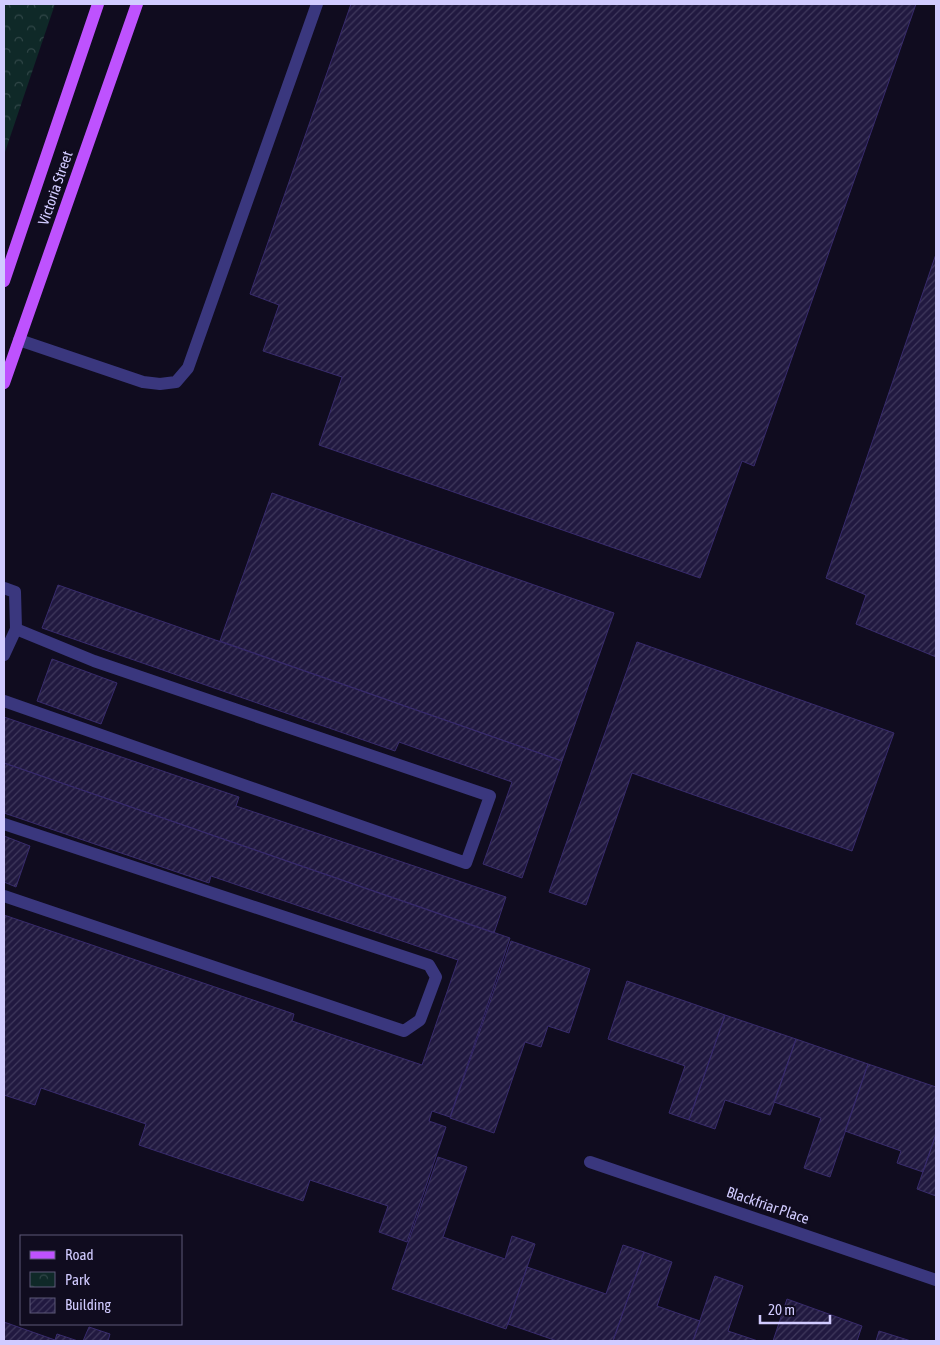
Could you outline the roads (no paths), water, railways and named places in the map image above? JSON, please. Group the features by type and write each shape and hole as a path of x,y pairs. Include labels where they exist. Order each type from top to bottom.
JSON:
{"main road":[{"name":"Victoria Street","path":"4,281 98,4"},
{"name":"Victoria Street","path":"4,382 137,4"}],"street":[{"path":"18,340 143,382 160,384 176,382 188,368 317,4"},
{"path":"4,588 15,592 16,629 4,655"},
{"path":"4,701 466,862 490,796 94,661 16,629"},
{"path":"4,824 429,965 436,977 420,1020 404,1031 4,896"},
{"name":"Blackfriar Place","path":"590,1162 936,1280"}]}
